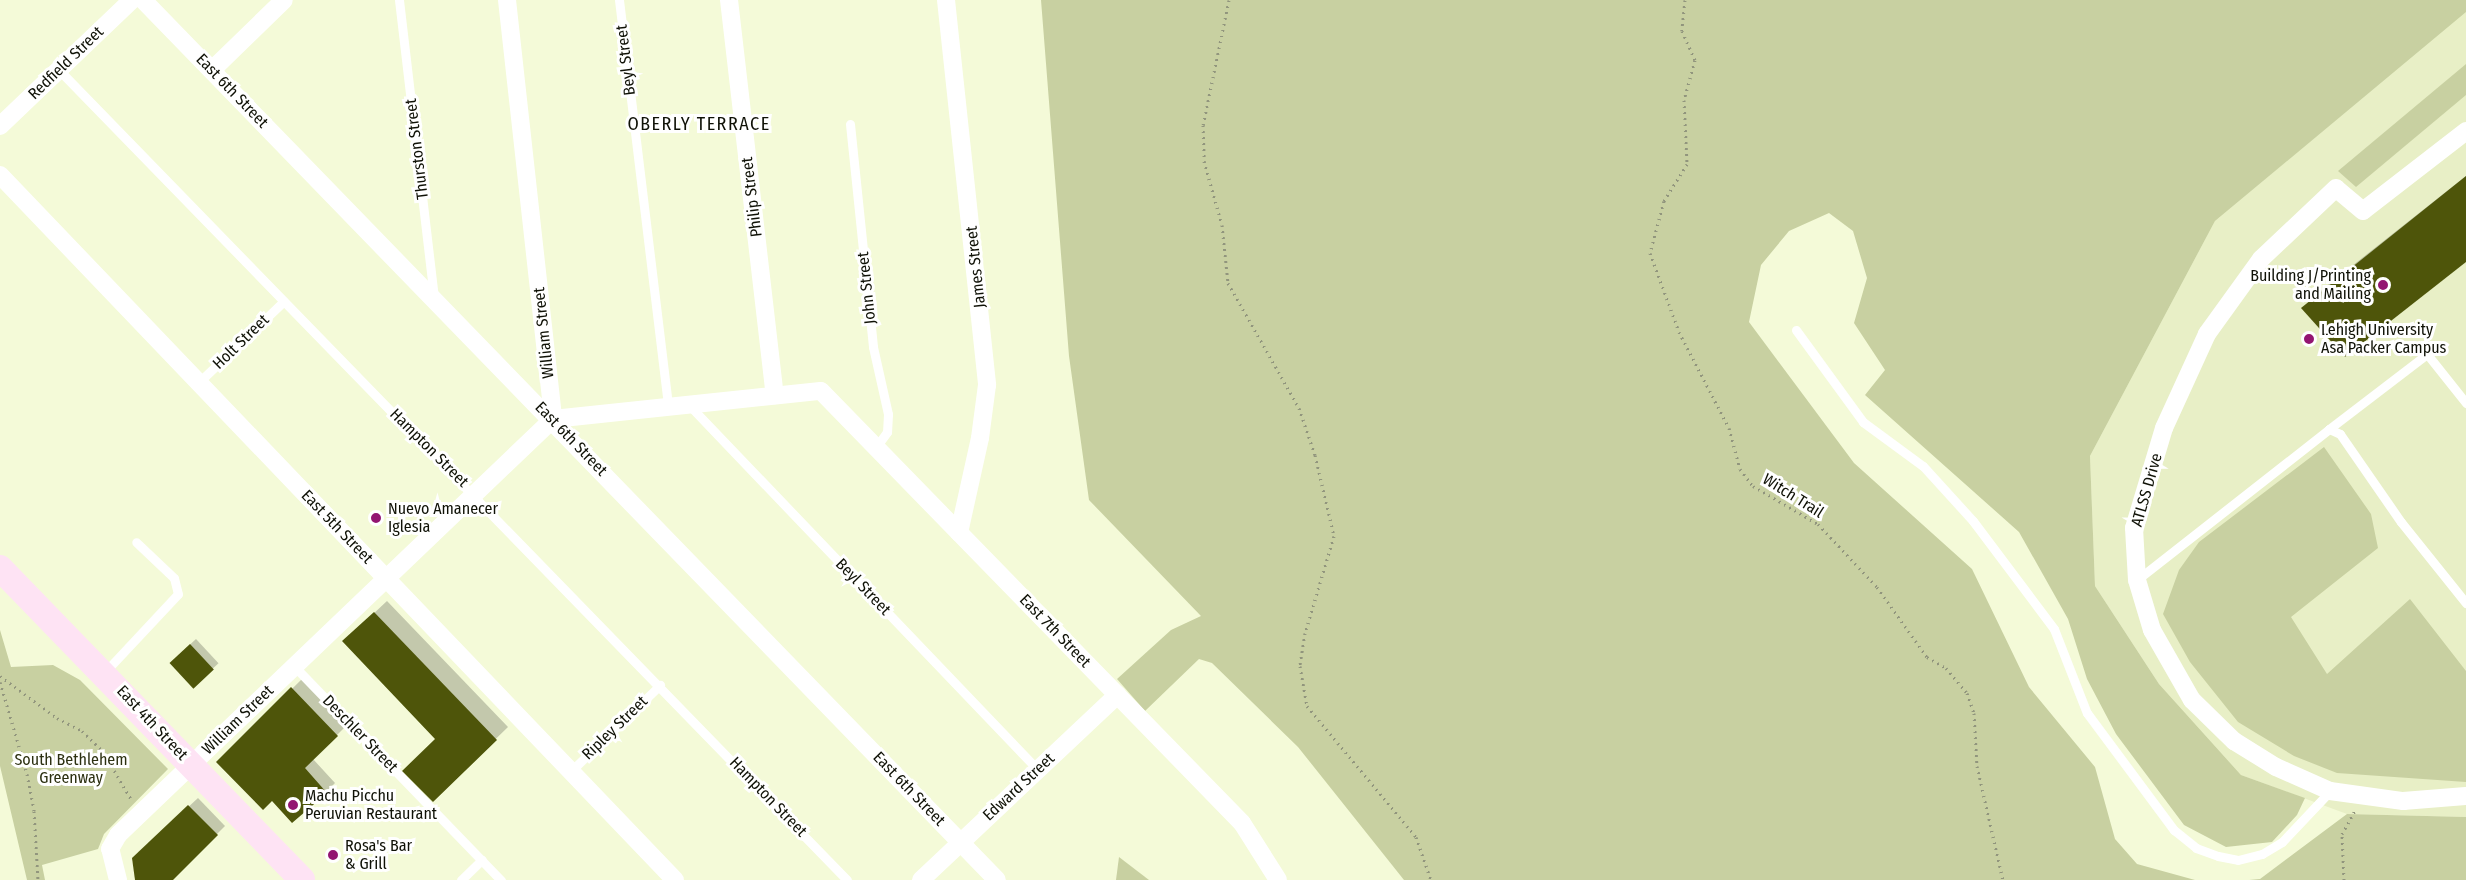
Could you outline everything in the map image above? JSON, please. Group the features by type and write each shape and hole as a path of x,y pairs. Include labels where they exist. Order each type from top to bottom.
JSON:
{"main road":[{"name":"East 4th Street","path":"4,573 104,673 302,880"}],"street":[{"name":"Redfield Street","path":"0,126 132,0"},
{"name":"East 6th Street","path":"143,0 553,419 997,880"},
{"path":"212,70 284,0"},
{"name":"William Street","path":"118,880 110,849 140,814 553,419 507,0"},
{"name":"Philip Street","path":"729,0 775,395"},
{"name":"James Street","path":"946,0 987,385 980,438 959,533"},
{"name":"ATLSS Drive","path":"2466,131 2363,211 2336,188 2261,259 2207,334 2164,428 2134,528 2137,580 2152,630 2192,700 2234,741 2276,767 2330,791 2403,801 2466,796"},
{"name":"East 5th Street","path":"0,175 675,880"},
{"name":"East 7th Street","path":"775,395 821,391 1242,823 1278,880"},
{"path":"553,419 775,395"},
{"name":"Edward Street","path":"921,880 1118,695"}],"lane":[{"name":"Thurston Street","path":"399,0 435,298"},
{"name":"Beyl Street","path":"619,0 668,406"},
{"name":"Hampton Street","path":"59,70 660,685 847,880"},
{"name":"John Street","path":"850,124 873,348 888,414 886,432 876,447"},
{"name":"Holt Street","path":"199,382 284,301"},
{"path":"1796,330 1863,422 1948,489 1995,549 2054,629 2087,713 2174,830 2196,848 2218,856 2238,860 2262,854 2290,835 2330,791"},
{"path":"2137,580 2427,354 2466,403"},
{"name":"Beyl Street","path":"688,404 1038,770"},
{"path":"2329,429 2340,435 2401,522 2466,603"},
{"path":"104,673 178,594 174,578 136,542"},
{"name":"Deschler Street","path":"294,666 501,880"},
{"name":"Ripley Street","path":"571,771 660,685"},
{"path":"461,880 482,860"}],"path":[{"path":"1229,0 1203,125 1204,161 1222,225 1228,283 1299,408 1315,455 1334,536 1305,633 1300,666 1307,706 1416,837 1431,880"},
{"name":"Witch Trail","path":"1684,0 1682,31 1695,60 1684,100 1687,164 1664,201 1650,253 1680,332 1729,428 1740,470 1753,486 1818,524 1877,587 1927,657 1946,668 1966,693 1974,713 1977,766 2003,880"},
{"path":"0,676 57,718 82,731 102,750 140,814"},
{"path":"0,682 34,811 38,880"},
{"path":"2344,880 2342,834 2364,795"}],"shaded area":[{"name":"Lehigh University Asa Packer Campus","path":"2466,11 2466,817 2347,814 2241,775 2159,684 2095,586 2090,456 2215,221"}],"green space":[{"path":"1041,0 2466,0 2466,12 2215,221 2090,456 2095,586 2159,684 2241,775 2305,798 2297,815 2272,842 2226,847 2184,825 2116,734 2087,679 2068,619 2019,532 1865,395 1885,370 1854,323 1867,278 1853,231 1829,213 1789,231 1761,265 1749,322 1854,463 1972,569 2029,687 2095,767 2115,839 2137,864 2195,880 1404,880 1298,747 1212,663 1199,659 1145,711 1117,679 1171,630 1201,616 1089,500 1069,356"},
{"path":"2466,64 2466,95 2356,187 2338,171"},
{"path":"2324,447 2371,514 2378,548 2291,617 2327,674 2410,599 2466,671 2466,782 2337,773 2294,756 2238,722 2190,662 2163,614 2179,570 2199,542"},
{"name":"South Bethlehem Greenway","path":"0,630 11,667 53,665 80,680 168,769 104,834 98,849 42,865 45,880 27,880 0,766"},
{"path":"2347,814 2466,817 2466,880 2249,880 2260,879"},
{"path":"1119,857 1149,880 1116,880"}],"building":[{"name":"Building J/Printing and Mailing","path":"2466,176 2466,262 2345,357 2301,308"},
{"path":"374,612 497,740 433,802 402,771 435,739 342,641"},
{"path":"190,644 214,670 193,689 170,663"},
{"path":"291,687 338,736 305,768 327,793 292,823 272,801 263,810 216,762"},
{"path":"188,805 218,835 173,880 135,880 132,858"}],"place":[{"name":"Building J/Printing and Mailing","path":"2383,285"},
{"name":"Lehigh University Asa Packer Campus","path":"2309,339"},
{"name":"Nuevo Amanecer Iglesia","path":"376,518"},
{"name":"Machu Picchu Peruvian Restaurant","path":"293,805"},
{"name":"Rosa's Bar & Grill","path":"333,855"}],"district":[{"name":"OBERLY TERRACE","path":"699,124"}]}
